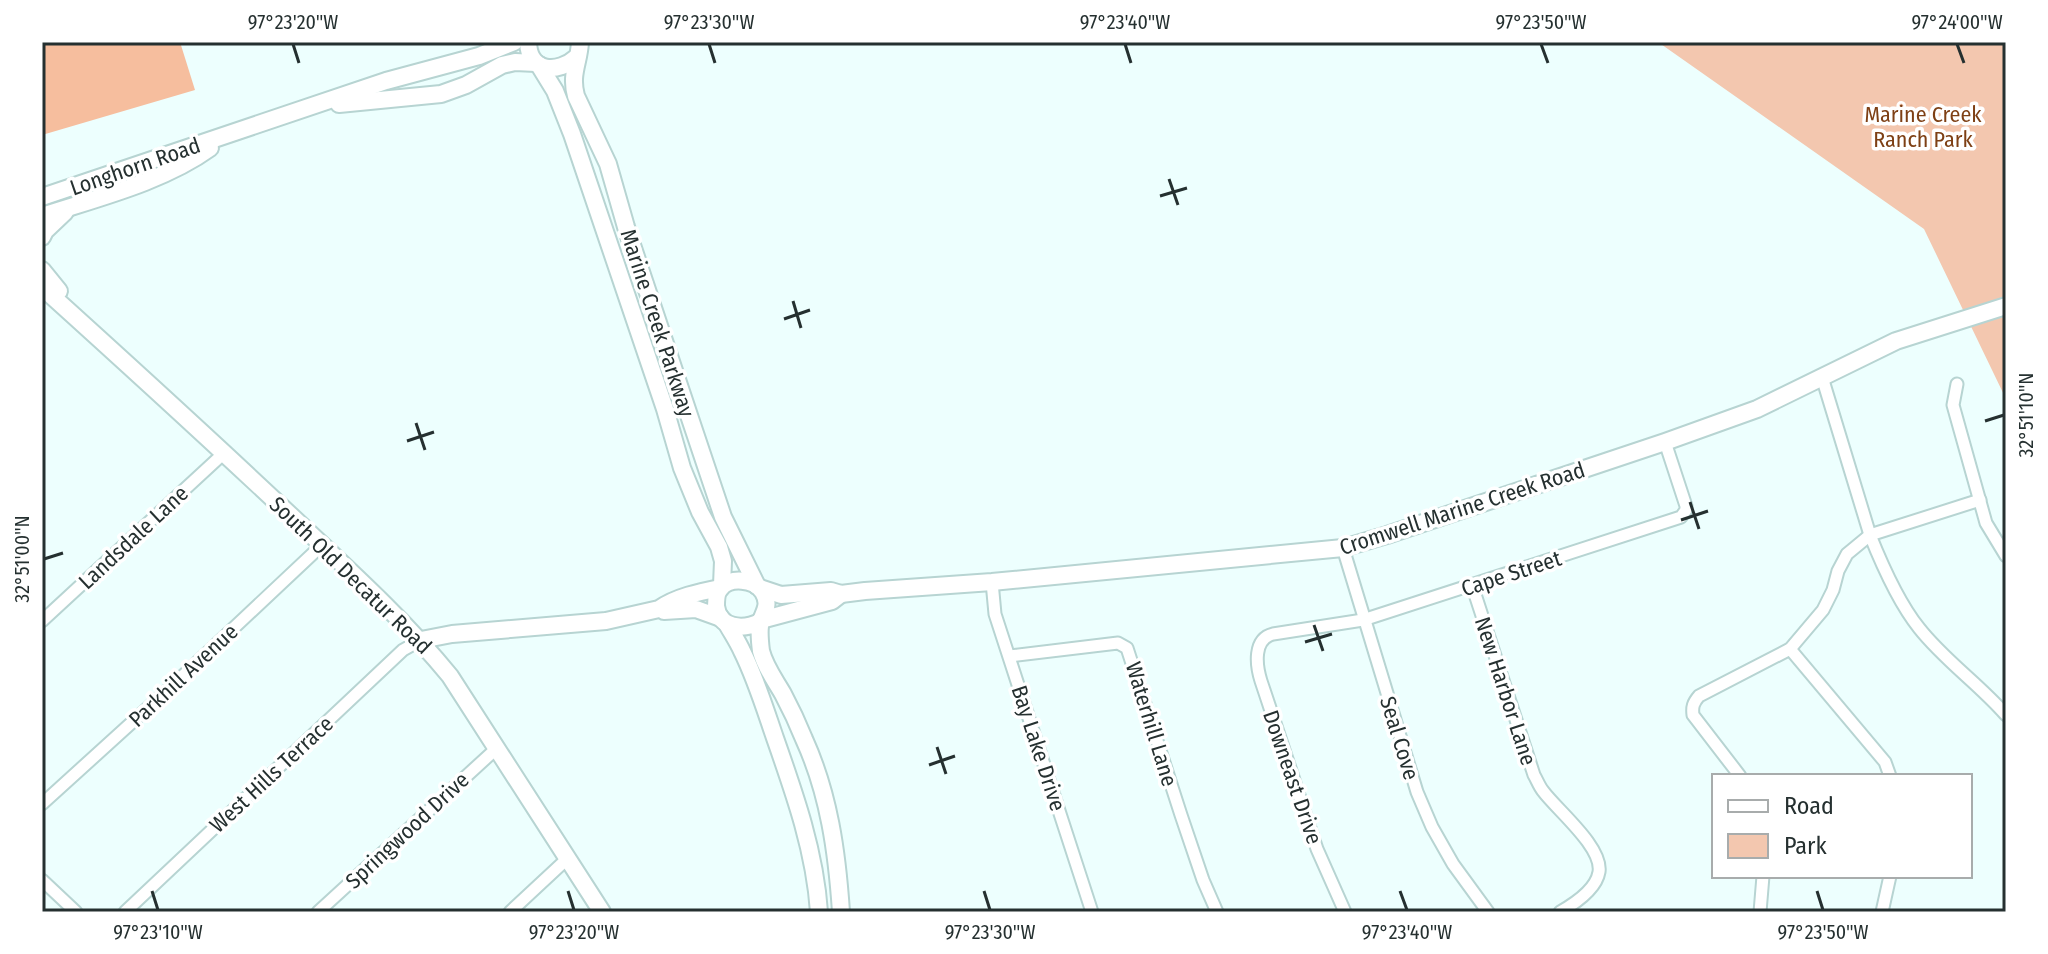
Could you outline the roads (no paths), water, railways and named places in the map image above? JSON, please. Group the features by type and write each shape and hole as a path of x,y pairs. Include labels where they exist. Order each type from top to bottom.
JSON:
{"main road":[{"name":"Longhorn Road","path":"42,197 386,81 472,58 514,42"},
{"name":"Marine Creek Parkway","path":"528,42 529,51 557,95 572,134 682,468 719,547 723,561 721,587"},
{"name":"Longhorn Road","path":"314,107 441,94 466,85 502,65 515,62 559,68 570,63 578,49"},
{"name":"Marine Creek Parkway","path":"578,49 573,85 580,108 608,164 723,517 759,587"},
{"name":"Longhorn Road","path":"42,216 147,181 199,156 227,135"},
{"path":"42,237 72,206"},
{"path":"42,270 123,360"},
{"name":"South Old Decatur Road","path":"42,287 224,453 421,640 450,676 602,912"},
{"name":"Cromwell Marine Creek Road","path":"759,587 781,595 831,591 841,594 1343,548 1757,409 1872,352 2006,306"},
{"path":"421,640 452,634 606,621 659,609 737,581 759,587 766,604 760,621 745,627 696,609 659,609"},
{"path":"721,587 716,607 742,650 783,760 805,829 819,912"},
{"name":"Cromwell Marine Creek Road","path":"760,621 832,601 841,594"},
{"path":"760,621 765,663 794,715 817,773 832,827 841,912"},
{"path":"817,890 839,889"}],"street":[{"path":"1822,377 1870,535 1891,580 1917,626 2006,715"},
{"path":"1957,384 1953,405 1986,523 2006,556"},
{"name":"Cape Street","path":"1262,639 1273,634 1363,620 1681,517 1686,506 1665,442"},
{"name":"Landsdale Lane","path":"42,621 224,453"},
{"path":"1738,774 1693,715 1692,707 1699,696 1790,649 1823,610 1847,554 1870,535 1980,500"},
{"name":"Parkhill Avenue","path":"42,804 322,545"},
{"name":"Seal Cove","path":"1343,548 1417,792 1453,864 1488,912"},
{"name":"Bay Lake Drive","path":"992,582 995,614 1092,912"},
{"name":"New Harbor Lane","path":"1472,585 1534,775 1543,791 1594,852 1599,873 1587,892 1560,912"},
{"name":"Downeast Drive","path":"1262,639 1258,661 1261,681 1317,849 1345,912"},
{"name":"West Hills Terrace","path":"125,912 403,650 421,640"},
{"name":"Waterhill Lane","path":"1010,656 1118,643 1127,648 1176,801 1217,912"},
{"path":"1790,649 1885,762 1889,774"},
{"name":"Springwood Drive","path":"318,912 497,748"},
{"path":"510,912 568,858"},
{"path":"1760,912 1763,878"},
{"path":"1882,912 1890,878"},
{"path":"42,880 76,912"}],"park label":[{"name":"Marine Creek Ranch Park","path":"1923,126"}]}
